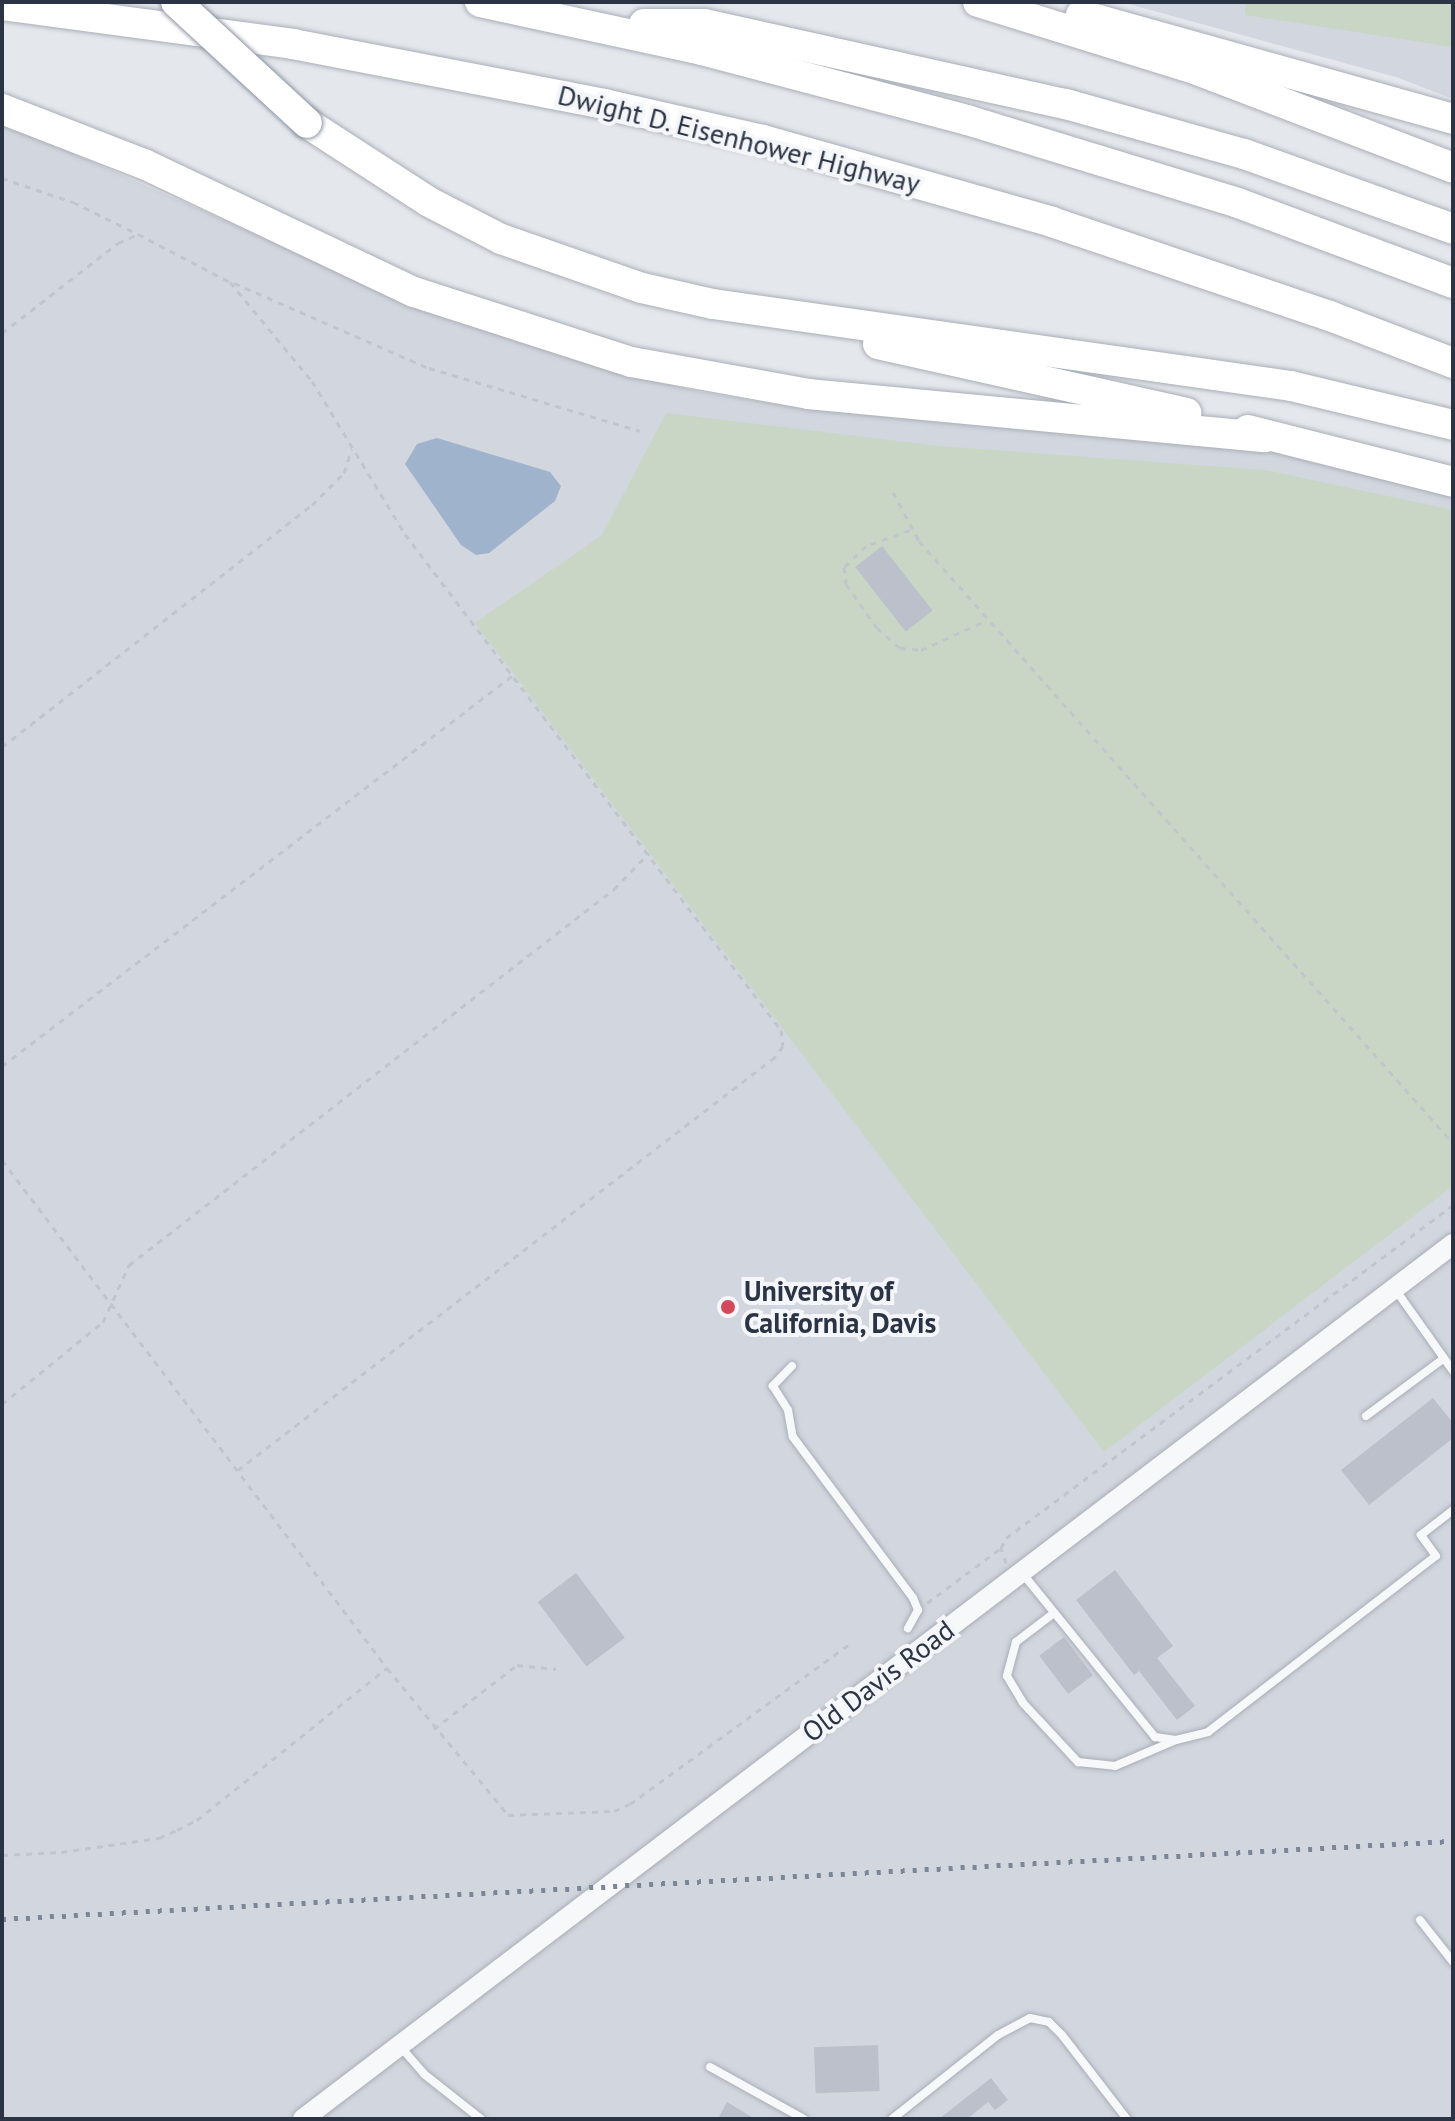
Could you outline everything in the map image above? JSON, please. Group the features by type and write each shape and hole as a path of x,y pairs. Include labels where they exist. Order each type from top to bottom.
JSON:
{"highway":[{"path":"176,2 307,123 429,202 559,261 642,288 793,315 1204,371 1291,386 1453,425"},
{"path":"480,2 849,86 1238,203 1453,283"},
{"path":"978,2 1197,70 1453,168"},
{"path":"1023,2 1131,26 1453,119"},
{"name":"Dwight D. Eisenhower Highway","path":"2,5 293,44 604,104 763,140 1066,226 1453,363"},
{"path":"587,24 704,24 1066,104 1244,154 1453,229"},
{"path":"2,109 144,164 414,292 631,362 808,394 1265,437"},
{"path":"793,315 866,342 1231,424 1265,437 1453,482"}],"street":[{"name":"Old Davis Road","path":"303,2119 1453,1244"}],"lane":[{"path":"1394,1288 1453,1371"},
{"path":"1366,1416 1443,1359"},
{"path":"792,1366 773,1386 788,1410 793,1437 918,1610 908,1628"},
{"path":"1054,1613 1016,1642 1007,1676 1023,1703 1078,1762 1115,1766 1219,1724 1436,1556 1421,1535 1453,1510"},
{"path":"1018,1575 1054,1613 1155,1737 1176,1740"},
{"path":"1420,1920 1453,1962"},
{"path":"892,2119 998,2035 1030,2018 1049,2022 1062,2035 1127,2119"},
{"path":"399,2045 424,2074 481,2119"},
{"path":"710,2067 804,2119"}],"path":[{"path":"2,178 73,202 230,282 429,368 640,431"},
{"path":"2,333 118,243 138,234"},
{"path":"230,282 312,381 405,534 769,1008 783,1046 238,1470"},
{"path":"2,747 312,505 344,473 352,449"},
{"path":"893,492 911,529 987,620 1453,1143"},
{"path":"911,529 866,546 844,567 846,584 877,628 900,648 921,650 987,620"},
{"path":"2,1066 513,675"},
{"path":"2,1404 103,1322 129,1265 614,889 649,853"},
{"path":"2,1160 434,1729 508,1815 614,1811 852,1642"},
{"path":"918,1610 1001,1548 1006,1538 1111,1458 1453,1205"},
{"path":"1001,1548 1018,1575"},
{"path":"434,1729 517,1665 556,1669"},
{"path":"2,1855 61,1852 159,1838 177,1830 197,1820 387,1668"}],"shaded area":[{"path":"1121,2 1453,2 1453,99 1396,77"},
{"name":"University of California, Davis","path":"2,122 420,307 607,370 699,392 806,409 1014,429 1232,440 1453,495 1453,2119 2,2119"}],"green space":[{"path":"1245,2 1453,2 1453,47 1245,15"},
{"path":"666,413 939,446 1265,470 1453,510 1453,1186 1104,1452 475,623 602,535"}],"water":[{"path":"437,438 550,472 561,486 555,501 489,553 476,555 461,545 405,464 417,444"}],"building":[{"path":"882,546 932,611 906,632 855,567"},
{"path":"1433,1398 1453,1423 1453,1438 1369,1505 1341,1470"},
{"path":"1115,1570 1173,1646 1157,1658 1195,1706 1177,1720 1139,1671 1134,1675 1076,1600"},
{"path":"576,1573 625,1638 586,1667 538,1602"},
{"path":"1064,1637 1093,1675 1068,1694 1039,1656"},
{"path":"878,2045 880,2091 816,2093 814,2047"},
{"path":"991,2078 1008,2100 995,2110 988,2102 967,2119 939,2119"},
{"path":"727,2102 755,2119 718,2119"}],"railway":[{"path":"2,1919 1453,1841"}],"place":[{"name":"University of California, Davis","path":"728,1307"}]}
